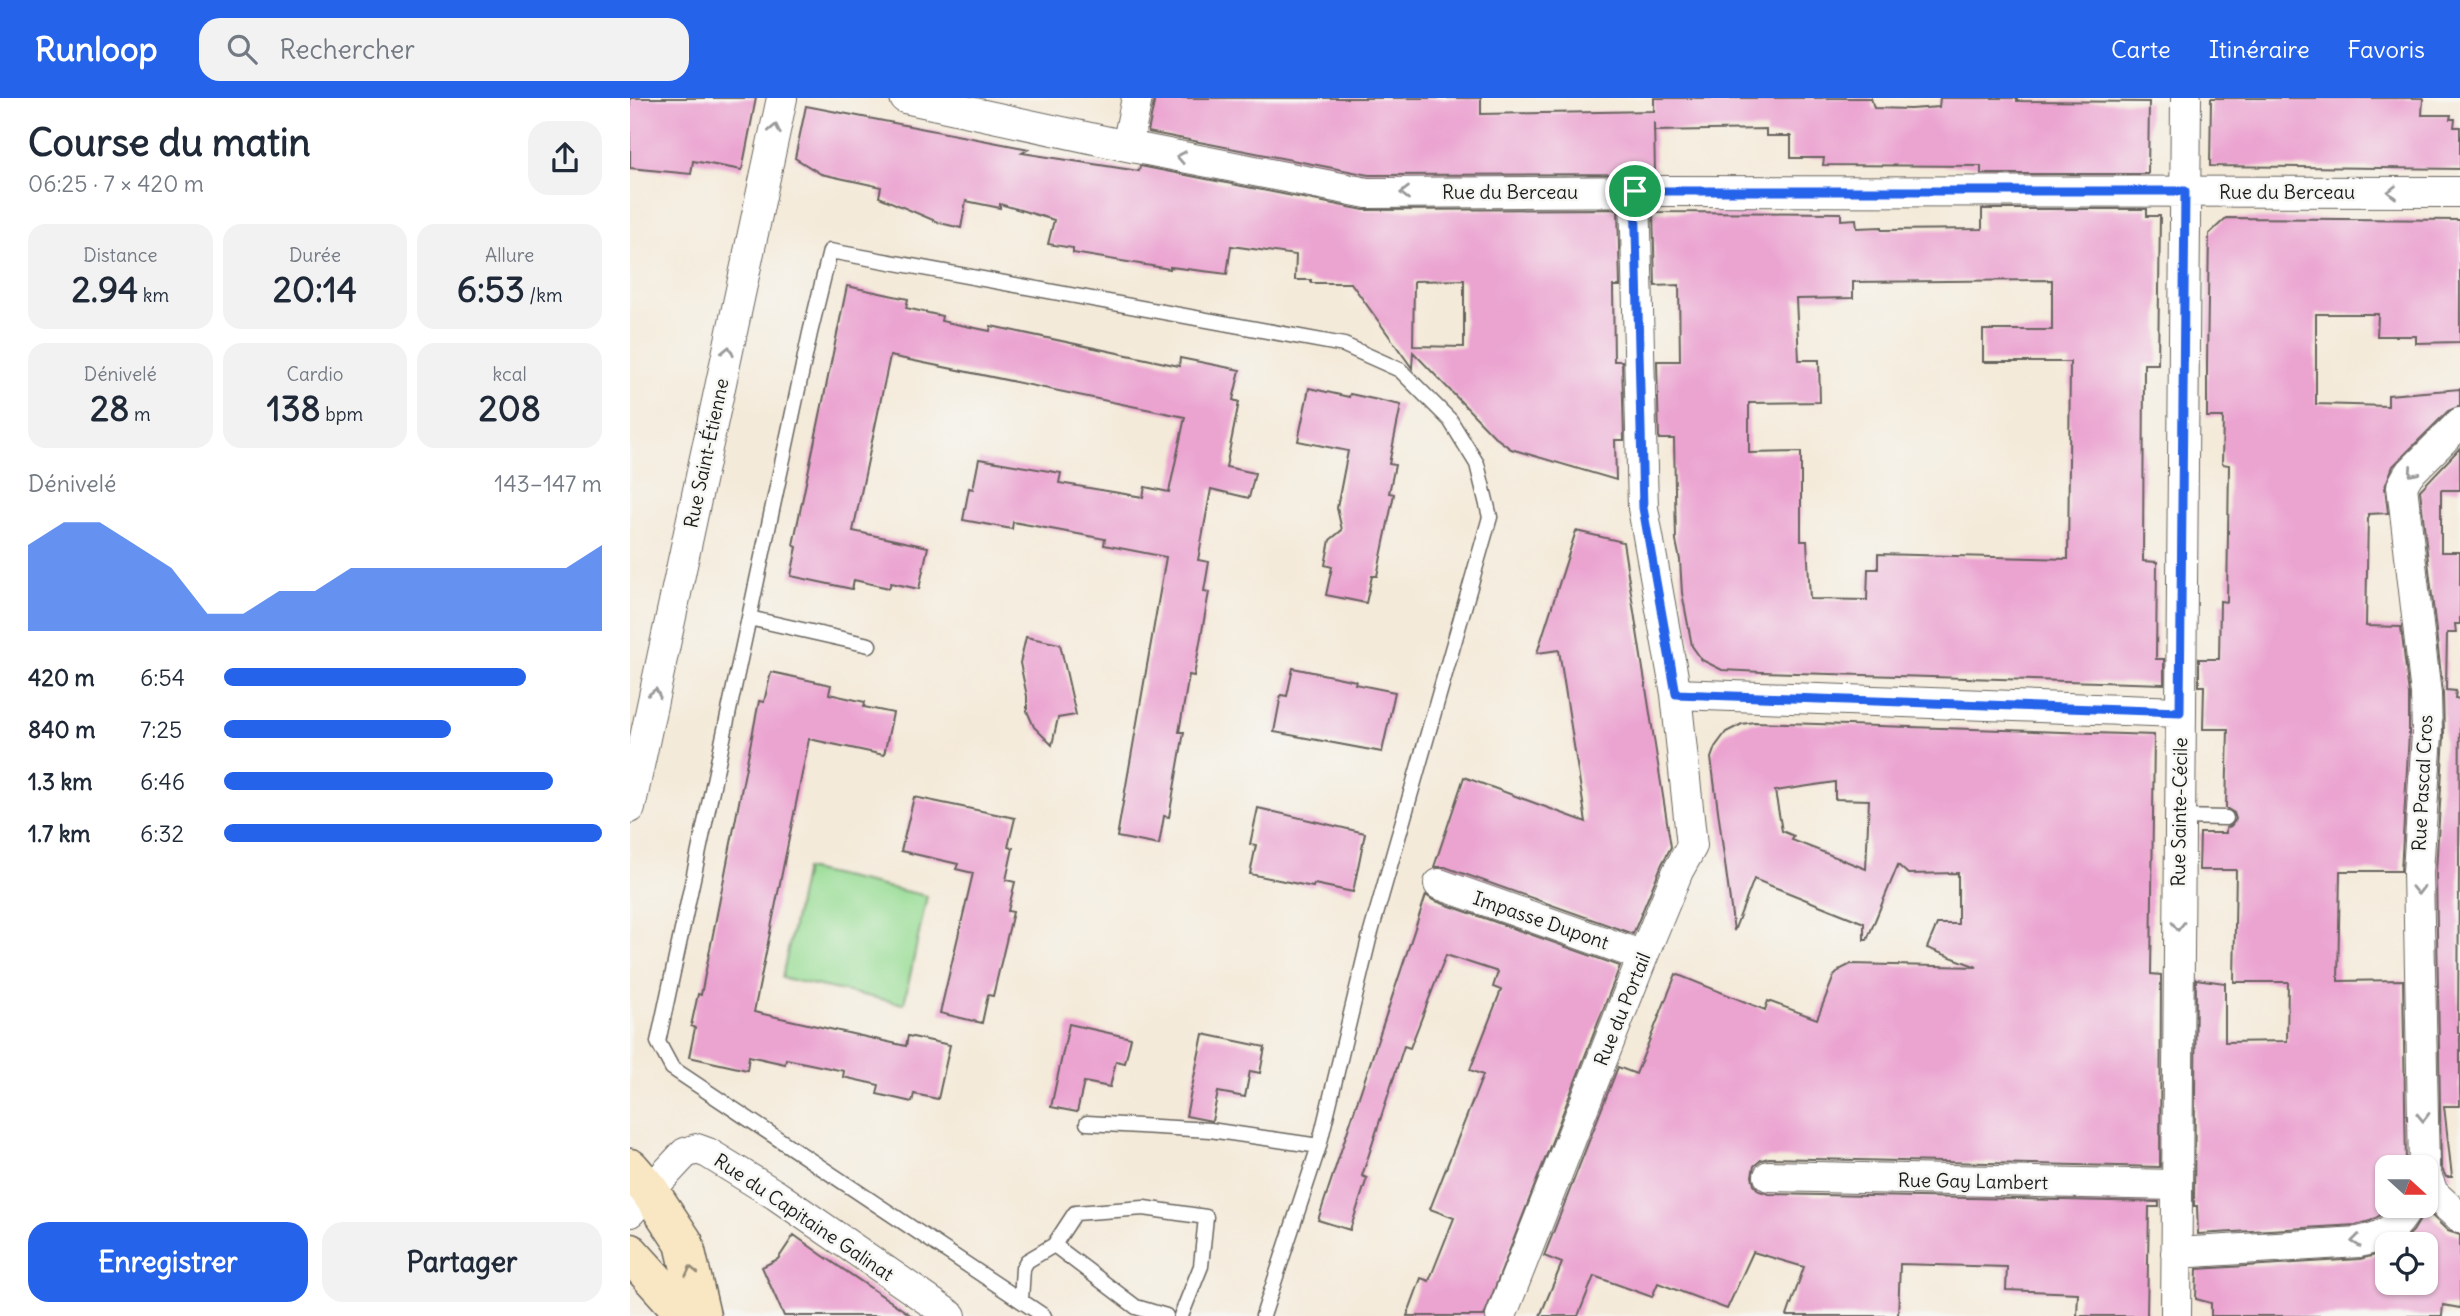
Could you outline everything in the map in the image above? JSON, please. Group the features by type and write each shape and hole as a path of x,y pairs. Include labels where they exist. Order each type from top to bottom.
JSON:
{"main road":[{"path":"636,1190 684,1243 701,1316"},
{"path":"630,1253 687,1316"}],"street":[{"name":"Rue Saint-Étienne","path":"630,808 782,98"},
{"name":"Rue du Berceau","path":"905,98 1128,146 1367,193 2460,192"},
{"path":"1128,146 1136,98"},
{"name":"Rue Sainte-Cécile","path":"2176,1316 2186,98"},
{"name":"Rue du Portail","path":"1501,1316 1643,956 1678,871 1692,846 1676,694 1643,508 1635,191"},
{"name":"Rue Pascal Cros","path":"2424,1155 2418,872 2427,721 2402,486 2408,475 2460,423"},
{"path":"1676,694 2180,712"},
{"name":"Impasse Dupont","path":"1439,884 1643,956"},
{"name":"Rue du Capitaine Galinat","path":"636,1190 685,1153 697,1149 708,1153 776,1195 951,1316"},
{"name":"Rue Gay Lambert","path":"1769,1176 2176,1185"},
{"path":"2438,1198 2460,1219"},
{"path":"2176,1252 2359,1242 2381,1237 2402,1218"}],"lane":[{"path":"1044,1316 672,1068 658,1042 810,333 830,251 1344,345 1400,370 1450,420 1476,464 1490,517 1368,939 1319,1146 1263,1316"},
{"path":"749,618 869,645"},
{"path":"2179,817 2226,818"},
{"path":"1087,1123 1210,1129 1319,1146"},
{"path":"1021,1300 1023,1268 1027,1261 1054,1245 1075,1213 1144,1208 1206,1217 1201,1266 1181,1316"},
{"path":"1054,1245 1136,1307 1166,1316"}],"green space":[{"path":"805,869 927,896 904,1004 782,978"}],"building":[{"path":"630,98 756,98 742,170 693,161 691,174 630,168"},
{"path":"1155,98 1481,98 1481,114 1654,111 1654,98 1871,98 1874,108 1910,109 1939,107 1940,98 2149,102 2148,174 1981,174 1981,166 1823,165 1824,158 1791,158 1791,136 1766,136 1766,129 1654,131 1655,174 1369,175 1148,132"},
{"path":"2211,98 2423,98 2422,115 2451,115 2450,119 2455,119 2454,127 2460,127 2460,169 2210,166"},
{"path":"806,106 1029,149 1022,153 1139,171 1140,166 1364,210 1618,209 1620,286 1613,286 1614,361 1622,361 1624,440 1615,440 1616,480 1511,449 1495,437 1413,352 1412,368 1351,283 1311,283 1311,280 1295,280 1296,255 1231,246 1227,274 1170,269 1073,253 1073,248 1048,244 1054,220 1000,204 1000,208 966,201 961,228 940,223 879,197 881,187 821,174 795,158","holes":["1464,280 1464,347 1413,346 1414,281"]},
{"path":"1653,209 1656,209 1656,212 1841,213 1841,220 1856,219 1857,228 1882,227 1882,230 1982,229 1982,209 2147,209 2147,216 2160,216 2158,364 2144,364 2143,561 2157,562 2156,659 2164,659 2164,684 1722,670 1702,660 1692,646 1682,593 1676,541 1674,439 1659,439 1657,361 1680,361 1679,285 1655,286","holes":["2052,280 2052,330 1983,330 1983,362 2070,362 2068,559 1878,554 1878,569 1868,569 1867,600 1810,599 1807,541 1801,541 1801,452 1749,453 1749,403 1820,402 1819,360 1799,360 1796,299 1853,298 1853,282"]},
{"path":"2226,218 2460,220 2460,342 2416,343 2416,336 2377,336 2378,314 2316,314 2316,404 2388,406 2388,395 2460,389 2460,406 2448,411 2393,466 2385,487 2388,513 2368,514 2366,626 2401,627 2409,695 2401,871 2340,871 2338,981 2403,980 2406,1155 2375,1155 2375,1218 2356,1225 2198,1234 2197,1206 2194,1206 2196,979 2225,983 2225,1042 2287,1041 2288,982 2234,982 2236,870 2199,870 2200,833 2226,833 2226,828 2236,819 2234,813 2226,808 2228,729 2203,729 2204,686 2199,686 2199,659 2219,659 2220,601 2227,602 2229,465 2222,464 2223,417 2207,417 2209,234"},
{"path":"847,286 908,299 906,308 942,316 941,321 990,331 991,326 1179,366 1180,358 1240,370 1233,400 1239,402 1226,467 1255,473 1249,498 1211,489 1198,560 1209,562 1204,591 1209,592 1194,676 1189,675 1179,732 1184,732 1169,817 1164,816 1159,845 1117,837 1166,557 1104,545 1105,539 1013,522 1012,529 963,520 969,488 973,489 979,459 1061,473 1059,483 1143,497 1145,487 1169,492 1185,417 890,356 853,531 928,547 919,589 891,583 889,588 854,580 852,589 791,576 797,547 793,545"},
{"path":"1309,388 1401,405 1389,464 1395,465 1389,493 1394,494 1377,576 1372,576 1366,603 1326,595 1332,567 1325,565 1330,540 1342,530 1337,508 1348,451 1298,441"},
{"path":"2460,448 2460,490 2441,490 2441,552 2460,552 2460,624 2455,624 2456,633 2447,633 2446,690 2456,691 2455,698 2460,699 2460,1106 2444,1106 2452,1177 2446,1177 2441,1167 2436,872 2444,735 2443,693 2420,490"},
{"path":"1576,531 1623,542 1671,847 1633,934 1445,867 1434,867 1464,777 1586,822 1559,650 1537,653"},
{"path":"1026,637 1060,644 1076,715 1058,718 1052,745 1034,727 1027,711 1027,696 1020,663"},
{"path":"1293,668 1395,692 1382,752 1274,732 1281,695 1287,696"},
{"path":"771,672 831,685 829,694 865,702 864,707 893,713 884,755 809,739 754,1012 906,1046 908,1036 950,1045 938,1099 914,1094 912,1102 877,1094 879,1085 843,1077 844,1071 786,1059 785,1064 749,1056 747,1070 689,1057 695,1028 691,1026 698,994 701,995 759,701 764,702"},
{"path":"1754,722 2154,735 2151,974 2161,975 2160,1167 1769,1158 1754,1166 1752,1176 1759,1191 1769,1194 2159,1202 2159,1207 2149,1207 2147,1316 2077,1316 2078,1293 2006,1290 2007,1267 1900,1264 1898,1316 1787,1316 1804,1267 1753,1252 1727,1309 1658,1283 1652,1297 1594,1276 1578,1316 1540,1316 1562,1263 1544,1256 1618,1067 1636,1074 1676,974 1765,1010 1768,1001 1817,1019 1834,976 1851,964 1977,967 1927,948 1937,924 1958,924 1958,873 1908,874 1898,865 1867,940 1864,940 1864,923 1754,879 1734,931 1711,758 1726,732 1742,724","holes":["1835,782 1835,799 1869,800 1866,869 1792,840 1794,836 1782,831 1775,791"]},
{"path":"914,797 1015,818 1008,847 1013,848 1006,880 1015,882 1008,911 1013,912 993,996 988,995 982,1023 940,1013 973,873 956,869 958,864 901,851"},
{"path":"1258,808 1365,833 1353,892 1250,874 1256,845 1250,844"},
{"path":"1426,895 1433,900 1620,966 1484,1316 1407,1316 1421,1278 1429,1281 1454,1218 1430,1209 1483,1075 1470,1070 1501,990 1493,987 1498,972 1446,955 1410,1048 1404,1046 1362,1176 1367,1178 1350,1230 1318,1220"},
{"path":"1069,1024 1131,1038 1125,1063 1116,1061 1110,1087 1084,1082 1077,1112 1051,1107"},
{"path":"1203,1034 1265,1047 1260,1073 1250,1071 1245,1097 1218,1092 1212,1121 1186,1116"},
{"path":"2421,1218 2434,1218 2448,1231 2460,1235 2460,1308 2443,1305 2442,1316 2211,1316 2211,1303 2196,1299 2197,1269 2360,1259 2375,1255 2375,1295 2438,1295 2438,1232 2413,1231"},
{"path":"794,1235 912,1316 784,1316 762,1267 778,1259"}],"route":[{"path":"1635,191 2185,191 2180,712 1676,694 1643,508 1635,191"}]}
